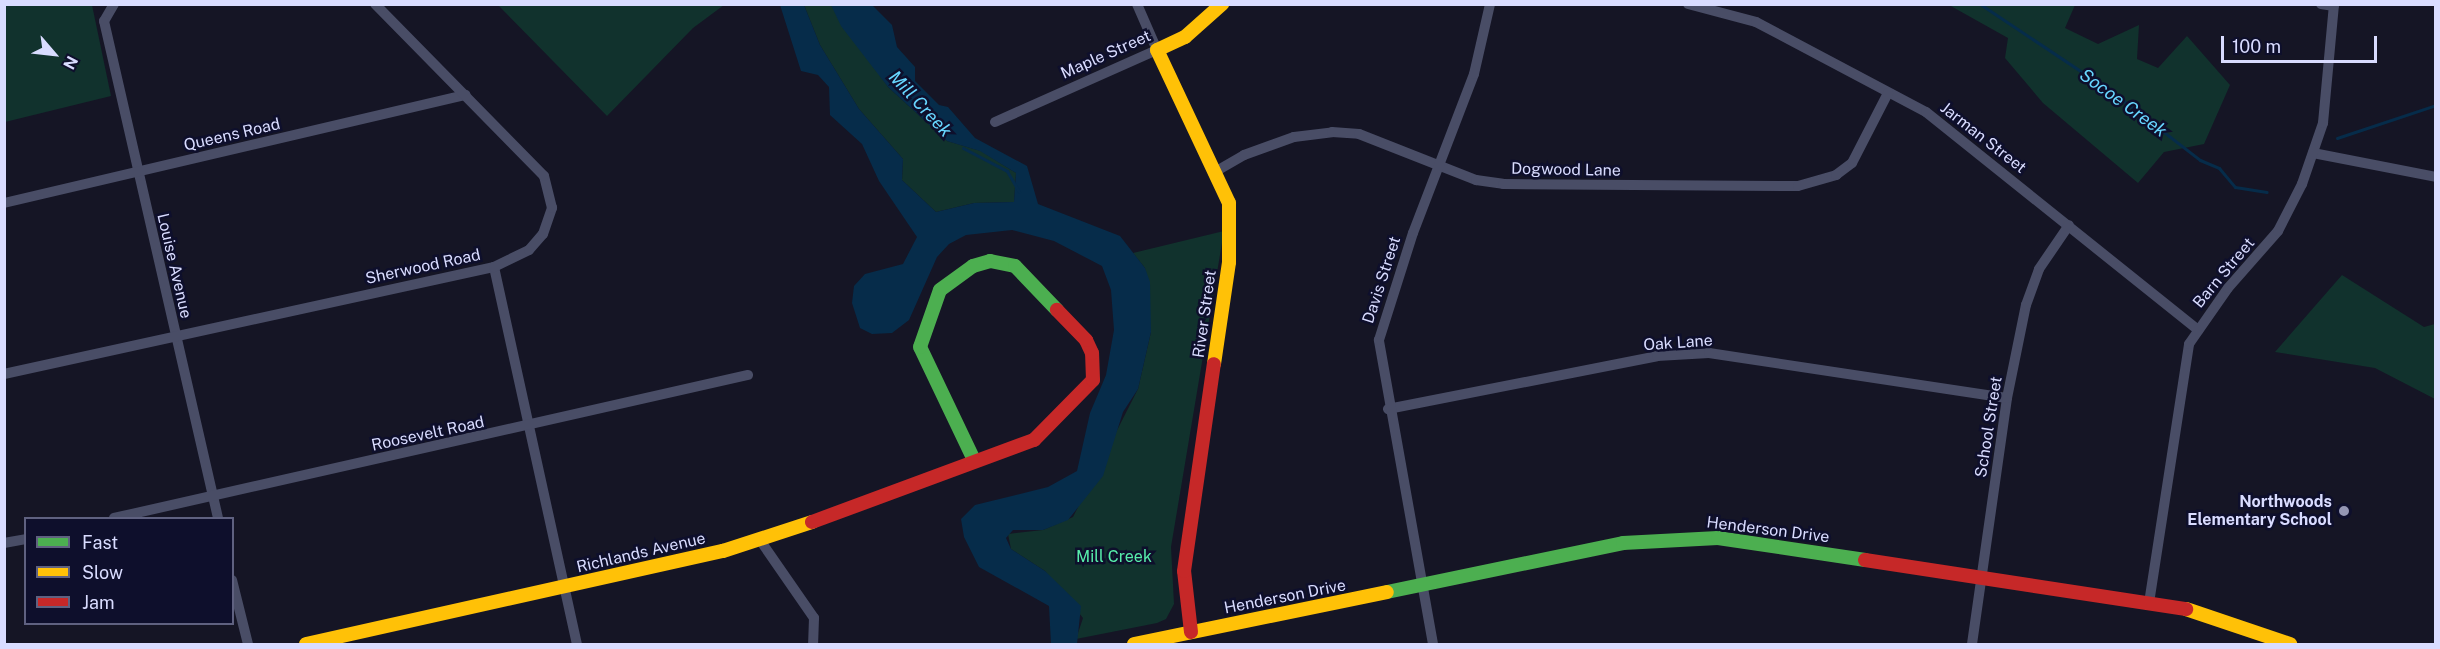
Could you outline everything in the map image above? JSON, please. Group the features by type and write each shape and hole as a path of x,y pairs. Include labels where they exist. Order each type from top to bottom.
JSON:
{"street":[{"name":"Louise Avenue","path":"114,4 104,21 137,174 218,517"},
{"name":"Sherwood Road","path":"4,374 494,267 529,250 543,234 552,208 544,176 375,4"},
{"name":"River Street","path":"1137,4 1229,203 1229,262 1184,571 1192,638"},
{"name":"Maple Street","path":"995,122 1185,38 1222,4"},
{"name":"Davis Street","path":"1433,645 1379,357 1381,327 1438,165 1474,74 1491,4"},
{"name":"Jarman Street","path":"1688,4 1756,22 1888,93 1960,136 2198,330"},
{"path":"2321,4 2334,5"},
{"name":"Barn Street","path":"2149,603 2189,344 2278,231 2313,153 2323,123 2334,5"},
{"name":"Dogwood Lane","path":"1214,174 1244,155 1294,137 1332,132 1359,134 1476,180 1503,184 1798,186 1836,175 1851,163 1888,93"},
{"name":"Queens Road","path":"4,203 137,174 466,95"},
{"path":"2313,153 2436,177"},
{"name":"School Street","path":"1972,645 2007,398 2039,269 2069,225"},
{"name":"Richlands Avenue","path":"306,645 565,588 760,540 886,498 974,460 1034,440 1082,395 1095,370 1086,340 1054,305 1015,266 990,261 973,266 940,290 920,347 974,460"},
{"path":"494,267 577,645"},
{"name":"Oak Lane","path":"1388,410 1657,356 1708,352 2007,398"},
{"name":"Roosevelt Road","path":"123,517 528,427 748,375"},
{"path":"4,543 24,538"},
{"name":"Henderson Drive","path":"1134,645 1192,638 1635,541 1718,538 2149,603 2228,619 2290,645"},
{"path":"760,540 814,618 813,645"},
{"path":"234,588 248,645"}],"green space":[{"path":"4,5 92,5 111,96 5,122"},
{"path":"498,5 724,5 693,28 607,116"},
{"path":"804,5 831,5 888,87 947,141 981,151 1016,173 1014,202 974,203 936,212 902,180 903,159 859,109 820,45"},
{"path":"1949,5 2075,5 2065,28 2098,44 2139,25 2137,59 2158,68 2187,36 2230,85 2204,144 2164,152 2138,183 2043,103 2005,58 2008,38"},
{"name":"Mill Creek","path":"1224,231 1171,547 1174,604 1166,619 1157,623 1076,639 1083,618 1045,571 1011,549 1008,534 1043,530 1073,517 1138,389 1151,332 1145,268 1133,253"},
{"path":"2342,275 2424,327 2435,324 2435,399 2375,368 2275,352"}],"water":[{"path":"780,5 804,5 820,45 859,109 903,159 902,180 936,212 974,203 1014,202 1016,173 980,151 947,141 888,87 841,26 831,5 872,5 892,25 897,47 915,67 915,81 939,105 948,107 975,138 1027,166 1038,204 1120,236 1145,268 1150,282 1151,332 1138,389 1123,412 1103,476 1068,520 1043,530 1013,530 1006,538 1011,549 1045,571 1081,606 1077,644 1051,644 1049,606 979,567 964,537 961,519 975,505 1048,487 1077,471 1090,413 1106,375 1114,330 1111,290 1102,266 1054,241 1012,230 966,235 949,244 937,257 909,320 892,333 872,334 860,328 852,303 854,286 865,274 903,264 917,237 879,181 862,144 830,115 829,87 818,75 801,71"}],"waterway":[{"name":"Socoe Creek","path":"1980,4 2112,92 2200,160 2219,168 2235,187 2267,192"},
{"name":"Socoe Creek","path":"2337,138 2436,105"},
{"name":"Mill Creek","path":"963,148 1007,171 1019,192"}],"traffic: fast":[{"path":"974,460 920,347 940,290 973,266 990,261 1015,266 1057,310"},
{"path":"1387,592 1623,543 1718,538 1865,560"}],"traffic: slow":[{"path":"1214,364 1229,262 1229,203 1157,50 1185,37 1222,4"},
{"path":"306,644 723,551 812,522"},
{"path":"1134,644 1387,592"},
{"path":"2186,609 2290,644"}],"traffic: jam":[{"path":"812,522 1034,440 1093,380 1092,353 1086,340 1057,310"},
{"path":"1191,632 1184,571 1214,364"},
{"path":"1865,560 2186,609"}],"place":[{"name":"Northwoods Elementary School","path":"2344,511"}]}
